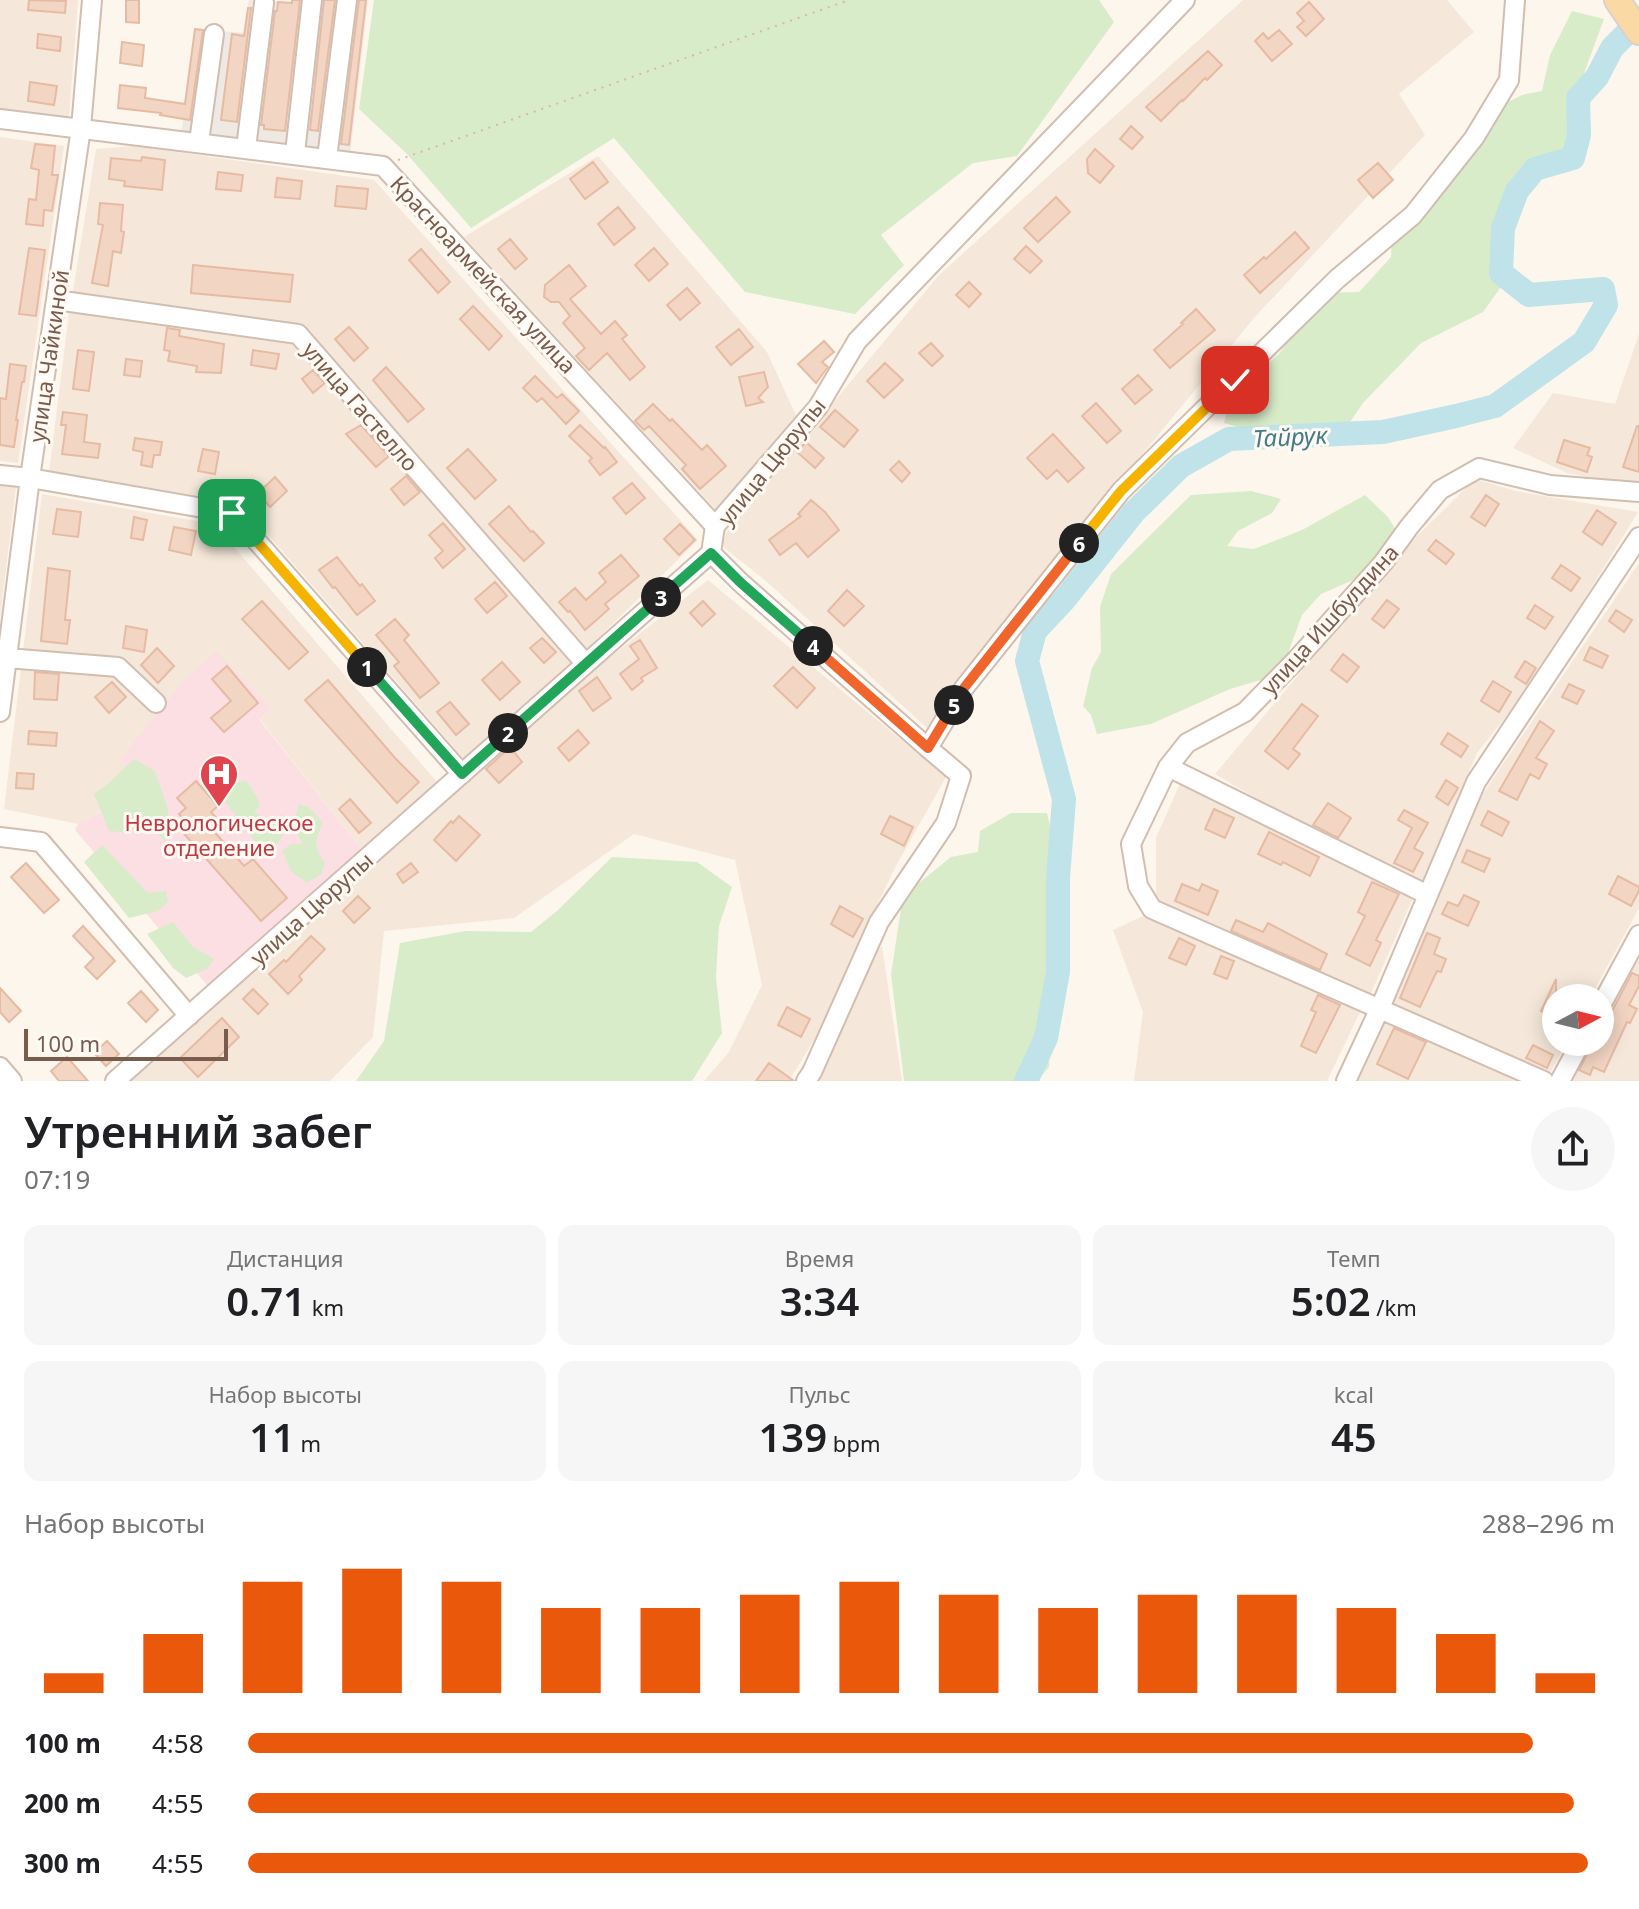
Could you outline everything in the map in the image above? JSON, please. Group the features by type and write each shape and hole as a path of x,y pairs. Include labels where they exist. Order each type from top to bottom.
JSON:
{"main road":[{"path":"1617,0 1639,32"}],"street":[{"name":"улица Чайкиной","path":"0,712 30,478 81,128 92,0"},
{"path":"295,153 312,0"},
{"path":"327,158 347,0"},
{"name":"улица Цюрупы","path":"115,1081 711,553 715,526 818,407 857,341 1185,0"},
{"path":"928,748 964,688 1121,491 1337,279 1413,215 1474,138 1509,80 1515,0"},
{"path":"246,148 264,3"},
{"path":"199,142 214,34"},
{"name":"Красноармейская улица","path":"0,119 383,166 715,526"},
{"name":"улица Гастелло","path":"56,300 298,334 585,663"},
{"name":"улица Ишбулдина","path":"1380,1008 1152,909 1138,886 1131,844 1168,767 1187,743 1245,712 1383,563 1440,490 1479,468 1550,485 1639,492"},
{"path":"0,475 232,513 462,774"},
{"path":"1346,1081 1476,782 1639,537"},
{"path":"711,553 961,776 946,823 879,922 806,1081"},
{"path":"7,658 118,667 156,703"},
{"path":"1168,767 1428,895"},
{"path":"0,837 41,842 189,1016"},
{"path":"1612,984 1639,935"},
{"path":"1380,1008 1544,1081"},
{"path":"1560,1081 1573,1056"},
{"path":"0,1067 12,1081"}],"path":[{"path":"383,166 849,0"}],"shaded area":[{"path":"0,0 78,0 69,118 0,110"},
{"path":"249,0 291,3 292,0 368,0 350,156 181,135 195,29 244,33"},
{"path":"1243,0 1447,0 1474,32 1399,94 1425,135 1254,318 1003,624 927,728 767,582 722,546 727,531 939,275"},
{"path":"0,137 64,146 18,463 0,461"},
{"path":"134,146 374,180 698,540 585,651 309,331 72,297 96,149"},
{"path":"598,156 767,352 799,422 718,512 464,237"},
{"path":"69,313 170,322 295,342 578,663 466,761 239,502 49,472"},
{"path":"1639,334 1639,487 1567,473 1513,448 1553,393 1615,404"},
{"path":"1475,479 1516,491 1638,512 1533,683 1477,753 1423,884 1327,840 1215,774 1404,549"},
{"path":"0,486 16,487 0,618"},
{"path":"42,494 214,524 437,782 362,850 259,718 271,709 138,792 78,824 4,809"},
{"path":"1639,563 1639,908 1598,984 1542,984 1542,1056 1559,1056 1549,1075 1388,1005 1484,792"},
{"path":"708,580 946,777 897,864 828,1017 789,1081 704,1081 729,1052 762,985 735,860 634,834 514,918 384,931 373,1037 330,1081 129,1081 544,709"},
{"name":"Неврологическое отделение","path":"216,651 272,709 259,719 362,850 207,985 75,830 78,824 137,793 121,758 183,682"},
{"path":"1181,781 1413,898 1368,1000 1156,904 1156,838"},
{"path":"1145,915 1362,1008 1327,1081 1134,1081 1143,1012 1113,930"},
{"path":"882,946 902,1081 818,1081 874,954"},
{"path":"1639,948 1639,1081 1567,1081 1580,1056 1614,1056 1614,994"},
{"path":"1381,1014 1527,1081 1350,1081"}],"green space":[{"path":"374,0 1099,0 1114,22 1017,156 973,163 881,235 904,265 855,314 745,292 614,138 471,228 406,153 359,109"},
{"path":"1572,11 1604,19 1569,114 1570,151 1525,171 1495,219 1501,287 1483,312 1421,343 1363,403 1348,425 1256,432 1224,423 1231,395 1279,354 1321,293 1359,292 1391,257 1392,228 1418,199 1478,117 1522,95 1542,91 1550,55"},
{"path":"1251,491 1281,499 1272,513 1238,531 1227,546 1254,549 1302,530 1365,495 1388,517 1397,532 1387,553 1351,581 1321,594 1302,615 1288,653 1264,679 1230,689 1151,724 1097,734 1091,715 1083,706 1092,668 1101,652 1100,607 1111,574 1191,495"},
{"path":"208,758 217,760 228,769 224,777 232,786 246,780 260,806 254,812 266,819 282,815 294,822 299,804 309,807 323,823 316,843 325,863 321,874 307,883 291,871 282,851 291,844 303,844 295,830 284,833 276,846 266,849 258,845 203,773"},
{"path":"134,759 155,771 168,809 166,842 147,821 130,833 109,831 94,794"},
{"path":"1011,813 1047,813 1055,847 1049,1067 1037,1081 904,1081 891,974 901,909 919,883 951,857 978,852 980,831"},
{"path":"102,845 148,893 166,891 168,902 158,911 129,918 84,862"},
{"path":"612,857 697,862 732,887 719,926 716,977 722,1033 692,1081 356,1081 384,1041 400,943 465,931 531,932"},
{"path":"173,922 193,947 214,959 207,969 186,978 173,968 147,934"}],"building":[{"path":"29,0 66,1 65,13 28,10"},
{"path":"126,0 139,0 139,23 126,22"},
{"path":"292,0 300,0 285,131 264,129 261,125 275,11 278,2 292,3"},
{"path":"324,0 335,0 318,131 310,130"},
{"path":"359,0 366,0 349,145 341,144"},
{"path":"1309,2 1324,19 1306,36 1297,27 1304,21 1297,13"},
{"path":"248,8 251,8 237,122 221,120 232,34 244,36"},
{"path":"195,29 203,30 190,120 118,108 120,85 146,88 145,98 185,104"},
{"path":"1279,30 1292,44 1272,61 1255,41 1263,33 1268,39"},
{"path":"38,34 61,37 60,51 37,48"},
{"path":"122,42 144,45 142,66 120,63"},
{"path":"1208,51 1222,65 1161,121 1146,107"},
{"path":"30,82 57,86 54,105 28,101"},
{"path":"1131,126 1143,137 1132,149 1120,139"},
{"path":"35,144 55,146 52,175 58,175 52,211 44,210 43,226 26,224 29,199 36,200 39,170 31,168"},
{"path":"1095,149 1114,166 1100,183 1088,173 1087,159"},
{"path":"142,157 165,160 162,190 124,186 125,181 109,179 111,158 141,161"},
{"path":"593,162 608,182 585,199 570,179"},
{"path":"1378,163 1393,180 1373,198 1358,180"},
{"path":"218,172 243,175 241,191 216,189"},
{"path":"277,178 302,181 300,199 275,197"},
{"path":"337,186 368,189 366,209 335,206"},
{"path":"1056,197 1070,212 1038,242 1024,228"},
{"path":"100,203 123,205 121,253 113,251 108,286 92,283 103,225 98,224"},
{"path":"618,207 635,228 614,245 598,224"},
{"path":"1295,232 1309,248 1260,293 1244,275"},
{"path":"510,239 527,259 515,269 498,249"},
{"path":"1026,246 1042,261 1030,273 1014,259"},
{"path":"29,248 45,250 36,316 19,314"},
{"path":"654,248 668,264 649,281 635,265"},
{"path":"421,249 450,282 438,293 409,260"},
{"path":"193,265 293,275 290,302 191,293"},
{"path":"569,265 586,286 570,299 601,334 615,321 627,335 622,339 645,367 630,380 607,353 589,370 576,356 585,348 563,323 570,316 559,302 551,302 544,297 545,285"},
{"path":"969,282 981,294 969,307 956,295"},
{"path":"687,288 700,303 680,320 667,305"},
{"path":"473,306 502,336 489,350 460,319"},
{"path":"1196,309 1215,330 1170,368 1154,350"},
{"path":"349,327 368,348 354,361 335,339"},
{"path":"167,328 180,330 179,336 224,344 221,373 196,372 197,366 168,361 170,351 164,350"},
{"path":"739,329 753,347 731,365 716,347"},
{"path":"824,341 834,352 822,362 828,367 816,383 798,364"},
{"path":"931,343 943,356 932,366 919,353"},
{"path":"78,350 94,352 89,391 73,389"},
{"path":"253,350 279,354 276,369 251,365"},
{"path":"126,359 142,361 140,377 124,375"},
{"path":"885,363 903,380 884,398 867,381"},
{"path":"10,364 26,366 14,447 0,445 0,398 6,399"},
{"path":"386,367 424,409 408,422 373,380"},
{"path":"313,370 325,383 313,393 302,379"},
{"path":"764,372 768,387 758,398 763,402 746,406 739,377"},
{"path":"1138,375 1152,390 1135,404 1122,389"},
{"path":"535,376 557,398 562,394 579,411 566,424 542,398 537,402 523,388"},
{"path":"1096,403 1121,431 1107,443 1082,416"},
{"path":"653,404 702,450 707,445 726,466 700,489 682,469 686,465 649,426 644,430 635,421"},
{"path":"835,410 858,430 844,447 820,427"},
{"path":"63,412 87,415 84,442 100,444 98,458 62,454 66,425 61,425"},
{"path":"361,425 389,456 376,467 346,434"},
{"path":"580,425 617,462 600,475 589,461 592,458 569,436"},
{"path":"1639,426 1639,472 1623,467"},
{"path":"1053,434 1084,468 1068,482 1057,470 1047,479 1027,458"},
{"path":"135,438 162,442 160,455 154,455 152,467 141,465 143,452 133,450"},
{"path":"1564,440 1590,448 1587,455 1592,457 1587,472 1557,462"},
{"path":"806,442 824,458 815,468 797,452"},
{"path":"203,449 219,452 215,474 198,471"},
{"path":"468,449 496,480 475,499 447,468"},
{"path":"899,461 910,473 902,482 890,470"},
{"path":"406,476 420,492 404,505 391,489"},
{"path":"275,477 287,491 270,507 258,493"},
{"path":"632,483 645,498 626,514 613,498"},
{"path":"1486,495 1499,504 1485,526 1471,517"},
{"path":"811,500 839,530 808,557 796,543 780,555 769,540 801,516 798,514"},
{"path":"509,506 544,543 524,561 489,524"},
{"path":"57,509 81,512 78,537 53,534"},
{"path":"1597,510 1616,523 1602,545 1583,532"},
{"path":"134,517 147,520 143,540 131,538"},
{"path":"443,523 465,549 443,568 435,558 443,551 429,535"},
{"path":"680,524 695,540 679,555 664,539"},
{"path":"174,527 196,531 191,555 169,550"},
{"path":"1436,540 1454,554 1446,564 1428,550"},
{"path":"621,555 639,576 605,604 609,609 585,630 559,602 575,588 586,600 606,582 599,573"},
{"path":"337,557 375,601 357,615 319,570"},
{"path":"1561,565 1580,578 1571,591 1552,578"},
{"path":"48,568 70,571 65,620 70,620 67,644 41,641"},
{"path":"495,582 507,596 487,613 475,599"},
{"path":"847,590 864,606 844,626 828,611"},
{"path":"1387,600 1399,609 1384,628 1372,619"},
{"path":"262,601 308,652 289,669 242,619"},
{"path":"703,601 715,614 702,626 690,613"},
{"path":"1535,605 1553,617 1545,629 1527,618"},
{"path":"1616,610 1632,620 1624,632 1609,621"},
{"path":"395,619 409,635 404,640 439,683 420,698 394,666 399,662 376,635"},
{"path":"126,626 147,630 144,652 123,648"},
{"path":"542,638 556,652 544,663 530,648"},
{"path":"640,640 657,668 641,678 643,681 632,690 620,674 639,659 630,646"},
{"path":"1590,647 1608,656 1602,668 1584,660"},
{"path":"157,648 174,666 158,683 141,665"},
{"path":"1343,654 1359,667 1347,682 1331,670"},
{"path":"1525,661 1536,668 1526,684 1515,677"},
{"path":"502,662 520,682 500,700 482,680"},
{"path":"227,666 258,703 224,732 211,718 231,701 212,679"},
{"path":"793,667 815,688 797,708 774,686"},
{"path":"35,672 59,674 57,700 34,699"},
{"path":"597,677 611,698 593,711 579,691"},
{"path":"328,680 419,782 397,803 305,700"},
{"path":"1493,681 1511,692 1499,712 1481,701"},
{"path":"112,682 126,697 109,713 95,697"},
{"path":"1569,684 1584,691 1577,704 1562,697"},
{"path":"450,702 469,724 456,735 437,712"},
{"path":"1302,704 1318,716 1293,749 1300,754 1288,769 1265,751"},
{"path":"1540,721 1554,731 1536,758 1547,764 1539,779 1530,774 1517,800 1499,791"},
{"path":"578,730 589,743 569,761 558,748"},
{"path":"29,731 57,733 56,746 28,744"},
{"path":"1448,733 1468,746 1461,757 1441,744"},
{"path":"510,747 522,762 499,783 486,769"},
{"path":"17,773 34,774 33,789 16,788"},
{"path":"1446,780 1458,788 1448,805 1436,797"},
{"path":"196,781 218,806 211,812 220,822 212,829 244,866 253,859 287,898 261,921 179,828 186,822 179,814 186,808 177,798"},
{"path":"350,799 371,823 359,833 339,809"},
{"path":"1328,803 1351,818 1338,838 1313,825"},
{"path":"1214,809 1234,818 1225,838 1205,829"},
{"path":"1404,810 1428,823 1414,848 1423,853 1413,872 1394,863 1412,828 1398,820"},
{"path":"1488,811 1509,822 1502,836 1481,825"},
{"path":"459,816 480,835 456,861 434,840"},
{"path":"890,816 913,827 904,846 881,834"},
{"path":"1269,832 1319,857 1310,876 1258,854"},
{"path":"1467,850 1490,859 1484,872 1462,862"},
{"path":"26,863 59,900 44,913 11,877"},
{"path":"411,863 418,872 403,883 397,874"},
{"path":"1618,876 1639,887 1631,906 1609,894"},
{"path":"1372,882 1399,894 1376,940 1381,943 1370,966 1346,954 1365,916 1358,912"},
{"path":"1182,884 1199,891 1202,884 1218,891 1208,915 1175,901"},
{"path":"1464,895 1479,902 1468,926 1442,914 1448,902 1458,906"},
{"path":"358,896 370,908 354,923 343,911"},
{"path":"840,906 863,919 853,937 831,924"},
{"path":"1236,920 1263,932 1268,923 1327,954 1320,970 1231,931"},
{"path":"83,926 115,961 97,979 85,967 94,958 73,936"},
{"path":"1427,933 1440,938 1434,954 1446,959 1420,1007 1400,998"},
{"path":"311,936 325,949 299,976 302,980 288,994 269,974 284,960 286,962"},
{"path":"1179,938 1195,946 1186,965 1169,958"},
{"path":"1221,956 1234,961 1227,979 1214,974"},
{"path":"1632,973 1639,976 1639,986 1629,1005 1637,1009 1630,1023 1627,1022 1614,1050 1614,1007"},
{"path":"0,988 21,1011 9,1022 0,1012"},
{"path":"253,989 268,1004 258,1014 243,999"},
{"path":"141,991 158,1010 146,1022 128,1003"},
{"path":"1318,995 1340,1005 1316,1053 1301,1046 1316,1012 1311,1010"},
{"path":"787,1007 810,1019 801,1037 778,1025"},
{"path":"222,1018 239,1037 198,1077 180,1058"},
{"path":"1394,1028 1426,1042 1408,1079 1377,1064"},
{"path":"107,1041 119,1054 106,1066 94,1053"},
{"path":"1533,1045 1542,1050 1542,1056 1553,1056 1547,1068 1526,1058"},
{"path":"1586,1056 1611,1056 1604,1072 1593,1067 1590,1075 1579,1070"},
{"path":"67,1057 88,1081 59,1081 51,1071"},
{"path":"769,1063 794,1081 756,1081"}],"waterway":[{"name":"Тайрук","path":"1026,1081 1046,1038 1058,972 1058,878 1064,799 1027,661 1035,631 1064,600 1134,512 1181,466 1229,439 1383,432 1495,406 1584,342 1606,305 1603,289 1529,295 1501,273 1503,228 1517,191 1535,169 1573,158 1579,135 1578,98 1597,77 1612,48 1639,21"}],"place":[{"name":"Неврологическое отделение","path":"219,808"}],"route":[{"path":"232,513 462,774 711,553 928,748 964,688 1121,491 1235,380"}]}
